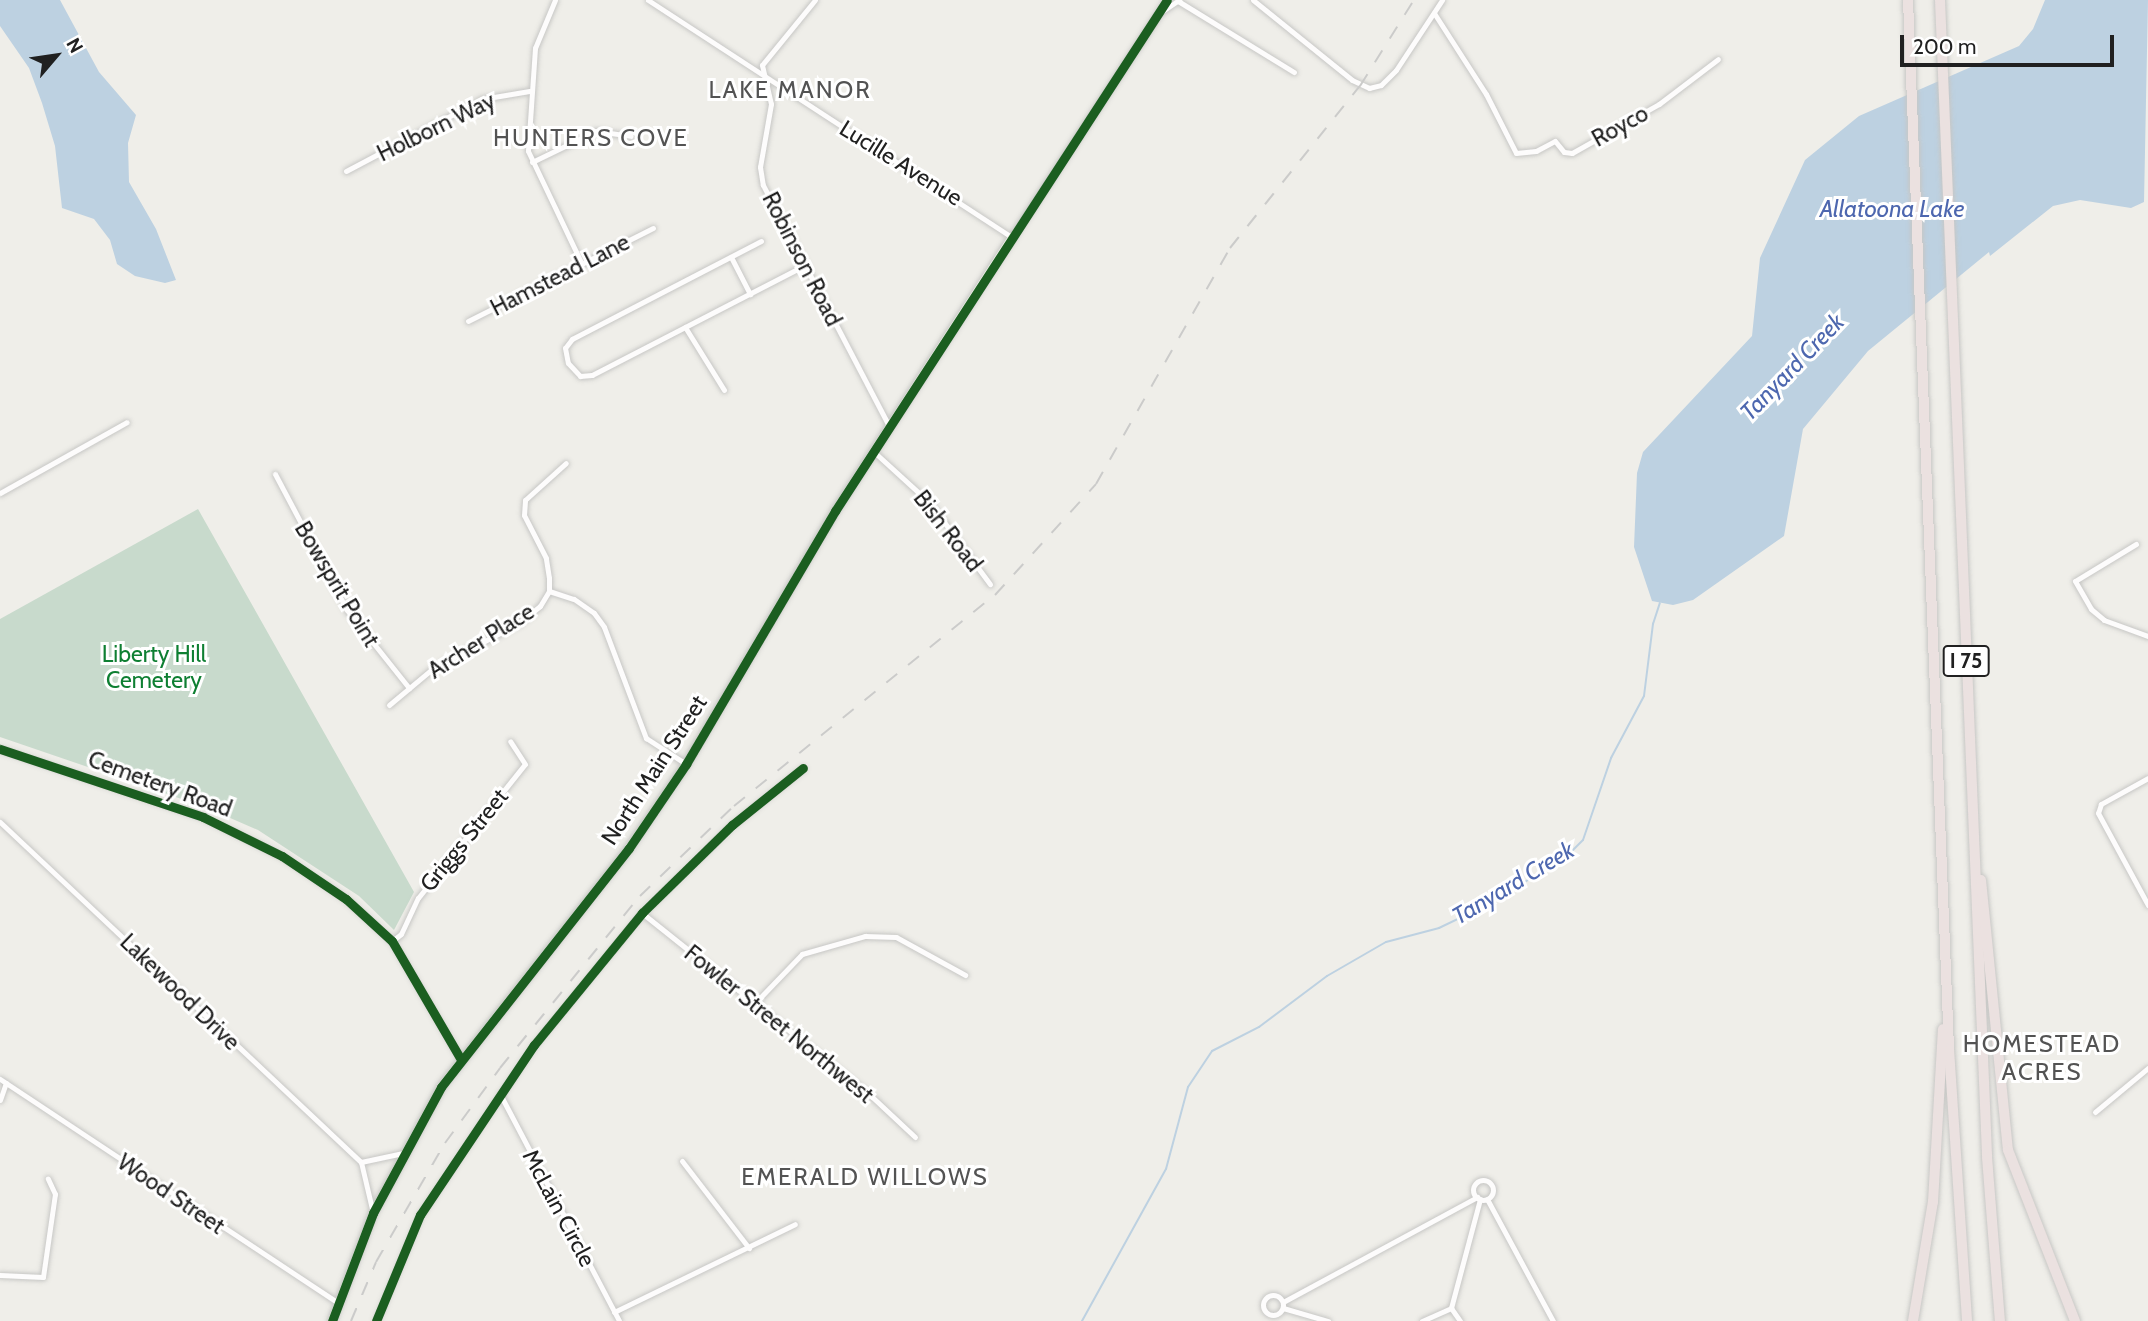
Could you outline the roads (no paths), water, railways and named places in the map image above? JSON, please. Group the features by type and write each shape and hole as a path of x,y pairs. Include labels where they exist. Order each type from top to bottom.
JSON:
{"highway":[{"name":"I 75","path":"1908,0 1947,995 1967,1321"},
{"name":"I 75","path":"1940,0 1987,1169 2000,1321"},
{"path":"1973,831 2008,1150 2075,1321"},
{"path":"1913,1321 1933,1202 1947,995"}],"main road":[{"name":"North Main Street","path":"332,1321 373,1213 403,1153 460,1058 629,848 686,764 873,451 1012,237"}],"street":[{"path":"555,0 535,48 529,92 528,151 582,264"},
{"name":"Lucille Avenue","path":"648,0 767,82 900,160 1012,237"},
{"name":"Robinson Road","path":"816,0 762,65 771,104 760,167 763,185 889,426"},
{"path":"1012,237 1167,0"},
{"path":"1161,12 1178,0 1294,72"},
{"path":"1253,0 1352,80 1368,88 1381,85 1396,70 1442,0"},
{"name":"Royco","path":"1434,13 1486,94 1516,153 1536,151 1555,141 1564,152 1573,153 1659,104 1718,59"},
{"name":"Holborn Way","path":"346,171 482,99 529,92"},
{"path":"532,162 596,131 631,136"},
{"name":"Hamstead Lane","path":"468,321 653,228"},
{"path":"761,241 572,339 565,348 568,363 580,376 592,375 805,265"},
{"path":"730,257 750,293"},
{"path":"685,327 724,390"},
{"path":"0,493 127,422"},
{"name":"Bish Road","path":"873,451 930,503 990,584"},
{"name":"Archer Place","path":"388,705 432,669 530,617 549,591 546,558 524,515 524,499 566,463"},
{"name":"Bowsprit Point","path":"275,474 347,610 409,688"},
{"path":"2136,544 2075,581 2091,609 2104,620 2148,636"},
{"path":"549,591 574,599 594,613 604,627 646,738 686,764"},
{"name":"Griggs Street","path":"392,941 401,934 418,898 525,764 510,741"},
{"name":"Cemetery Road","path":"0,749 180,809 248,838 346,899 392,941 460,1058"},
{"path":"376,1321 420,1215 499,1094 642,913 732,825 803,768"},
{"path":"2148,778 2101,804 2098,813 2148,905"},
{"name":"Lakewood Drive","path":"0,822 361,1162"},
{"name":"Fowler Street Northwest","path":"642,913 753,1005 869,1094 915,1137"},
{"path":"753,1005 802,954 865,936 896,937 965,975"},
{"path":"2095,1112 2148,1068"},
{"path":"0,1100 3,1081"},
{"name":"Wood Street","path":"3,1081 339,1303"},
{"name":"McLain Circle","path":"499,1094 619,1321"},
{"path":"373,1213 361,1162 403,1153"},
{"path":"682,1161 749,1248"},
{"path":"0,1275 43,1277 55,1194 48,1179"},
{"path":"1460,1321 1451,1308 1478,1198 1474,1187 1484,1180 1493,1188 1487,1199"},
{"path":"1328,1321 1283,1305 1273,1295 1264,1300 1264,1310 1278,1318 1283,1305 1478,1198 1487,1199"},
{"path":"1487,1199 1553,1321"},
{"path":"614,1312 795,1224"},
{"path":"1422,1321 1451,1308"}],"water":[{"path":"0,0 60,0 99,72 136,115 128,143 129,182 156,229 176,280 165,283 135,276 117,264 110,240 94,219 62,208 55,146 29,68 0,26"},
{"name":"Allatoona Lake","path":"2045,0 2148,0 2144,202 2131,208 2080,200 2053,206 1990,256 1989,252 1868,351 1803,429 1784,536 1693,600 1673,605 1652,601 1634,547 1637,473 1643,452 1752,336 1760,258 1805,160 1859,116 2019,46 2033,29"}],"waterway":[{"name":"Tanyard Creek","path":"1082,1321 1166,1169 1188,1087 1212,1051 1259,1027 1327,976 1386,942 1439,928 1485,906 1566,857 1583,840 1611,758 1644,696 1653,624 1660,603"}],"railway":[{"path":"351,1321 376,1262 445,1143 500,1068 640,896 734,806 995,595 1096,484 1230,248 1360,86 1414,0"}],"district":[{"name":"LAKE MANOR","path":"790,90"},
{"name":"HUNTERS COVE","path":"591,138"},
{"name":"HOMESTEAD ACRES","path":"2042,1058"},
{"name":"EMERALD WILLOWS","path":"865,1177"}],"park label":[{"name":"Liberty Hill Cemetery","path":"154,667"}]}
